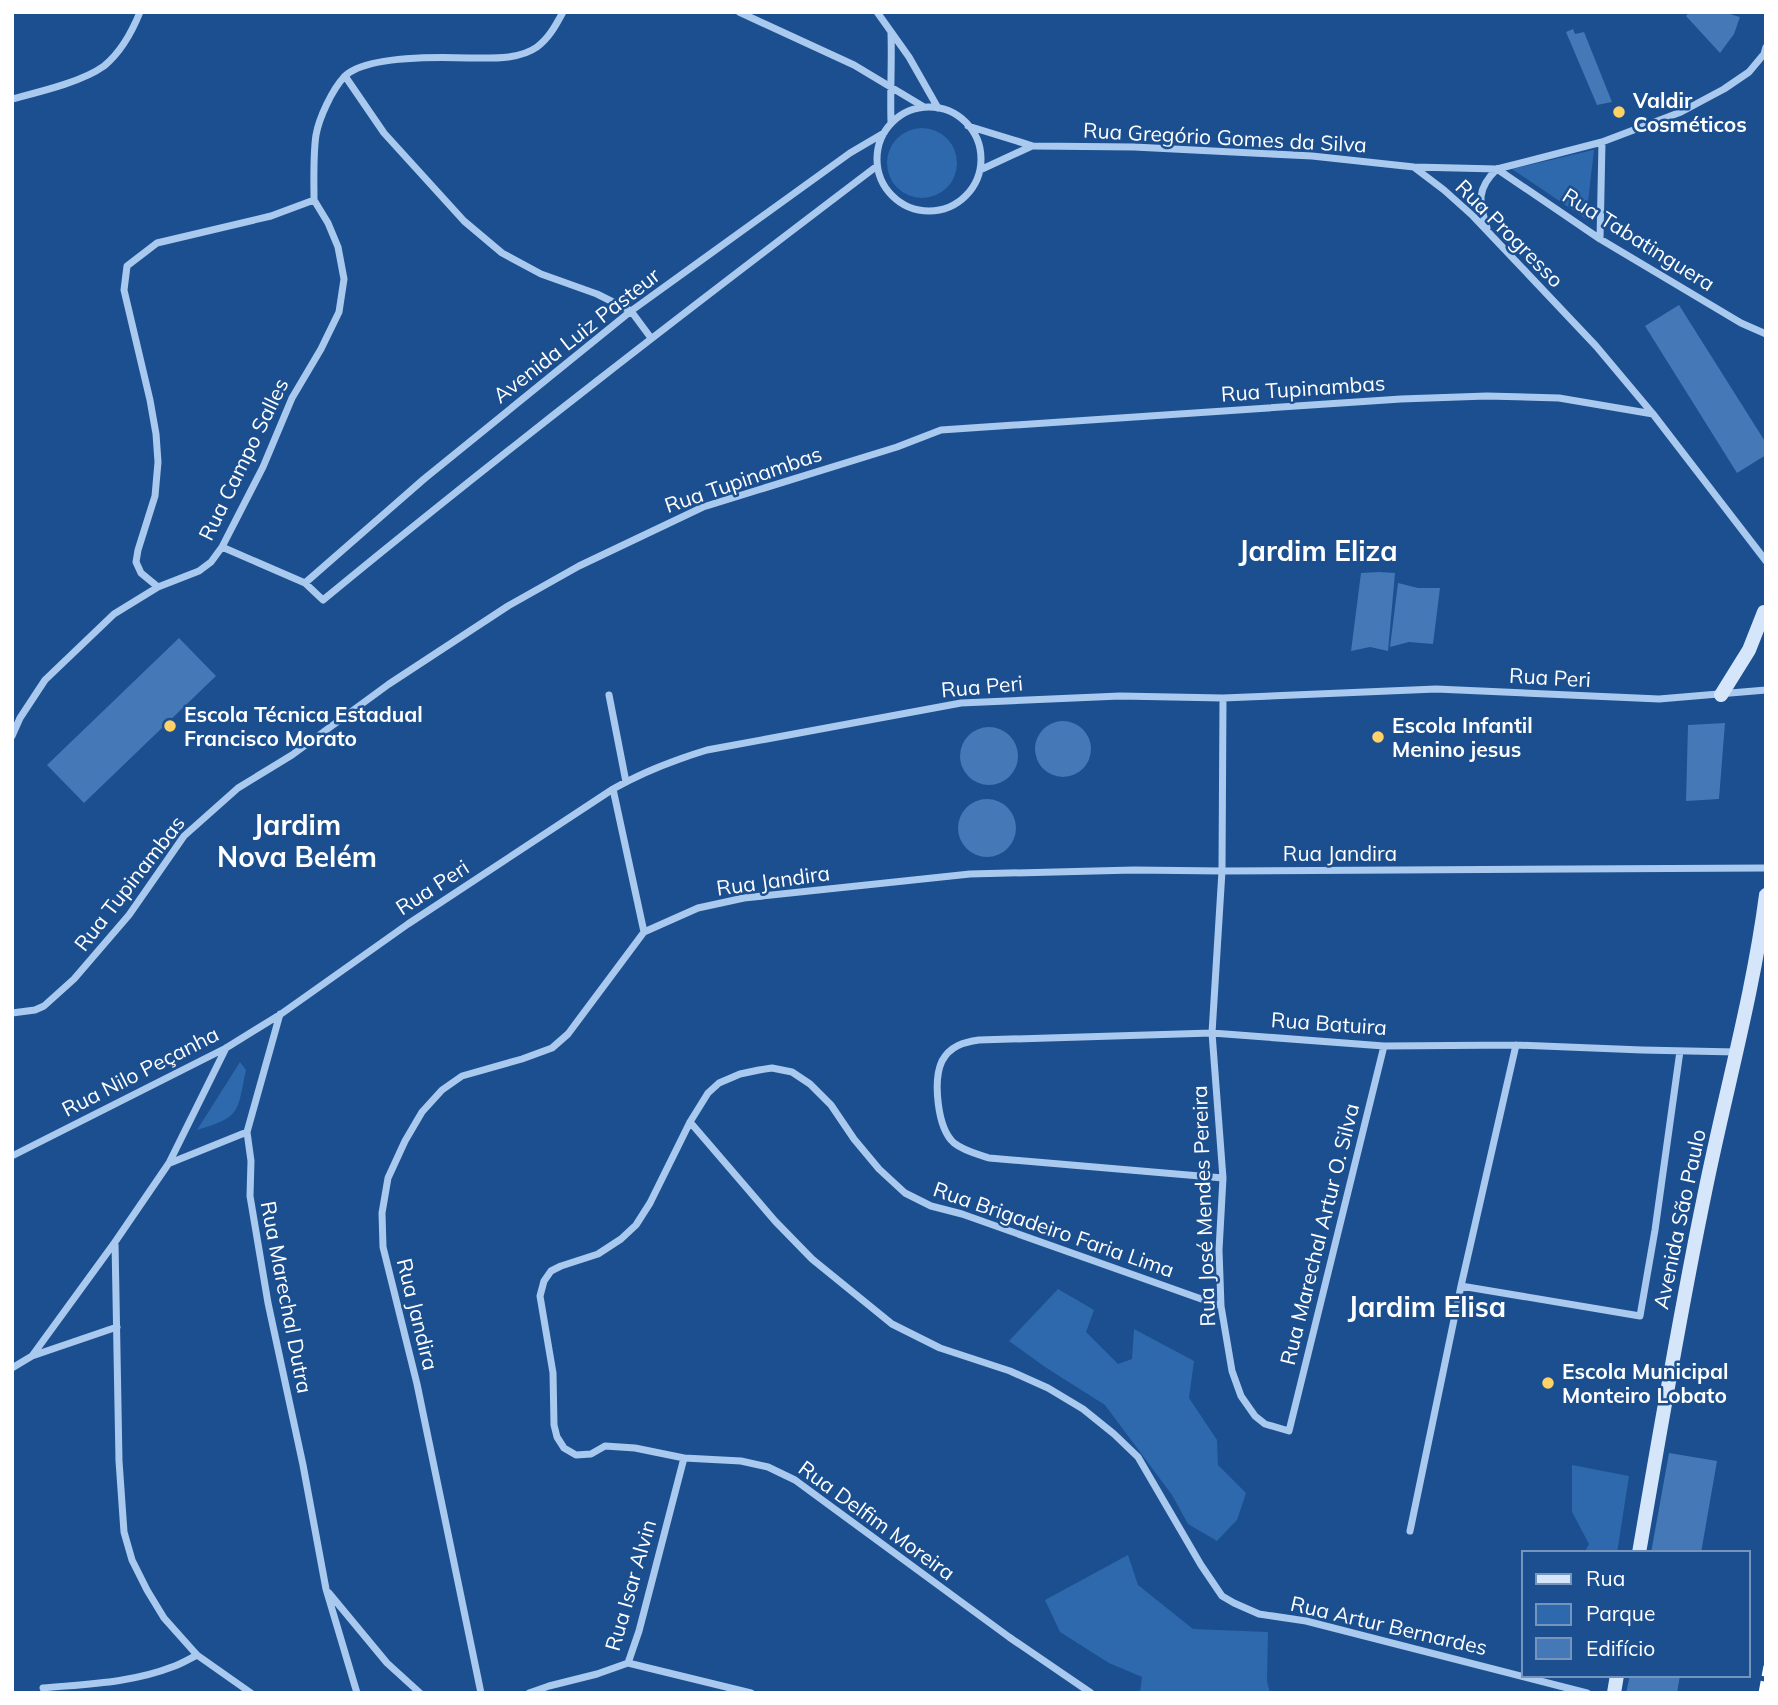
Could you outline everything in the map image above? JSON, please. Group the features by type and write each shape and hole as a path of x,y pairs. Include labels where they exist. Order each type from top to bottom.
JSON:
{"main road":[{"path":"1765,606 1766,637"},
{"path":"1721,695 1749,650 1765,606"},
{"name":"Avenida São Paulo","path":"1639,1551 1673,1349 1750,986 1766,895"}],"street":[{"path":"12,99 45,91 104,66 126,41 140,12"},
{"path":"158,587 141,573 136,562 155,496 159,462 150,400 124,290 127,266 158,243 271,216 314,200 316,135 327,105 345,76 366,66 393,60 427,57 492,58 522,54 538,46 554,30 563,12"},
{"path":"739,12 854,65 924,107"},
{"path":"877,12 909,58 938,108"},
{"path":"891,32 891,122"},
{"name":"Rua Progresso","path":"1414,167 1497,169 1602,142 1681,112 1724,89 1749,72 1764,54 1766,47"},
{"path":"345,76 384,133 464,222 502,253 541,274 597,294 631,311 651,338"},
{"path":"924,107 938,108 951,113 973,131 979,145 980,170 972,189 962,200 949,208 919,211 903,205 891,195 882,182 877,166 878,149 891,122 907,111 924,107"},
{"name":"Rua Gregório Gomes da Silva","path":"968,126 1033,146 1133,147 1312,156 1414,167"},
{"name":"Avenida Luiz Pasteur","path":"305,583 424,479 631,311 850,153 884,133"},
{"path":"1600,239 1602,142"},
{"name":"Rua Gregório Gomes da Silva","path":"980,170 1033,146"},
{"path":"222,547 305,583 323,600 426,515 651,338 877,166"},
{"name":"Rua Progresso","path":"1414,167 1473,216 1596,346 1653,414 1766,561"},
{"path":"1488,233 1480,194 1484,183 1497,169"},
{"name":"Rua Tabatinguera","path":"1497,169 1600,239 1741,323 1766,334"},
{"name":"Rua Campo Salles","path":"12,736 20,718 45,680 114,614 158,587 199,571 211,562 222,547 263,467 292,398 339,312 344,279 338,247 314,200"},
{"name":"Rua Tupinambas","path":"13,1013 36,1010 44,1006 74,979 129,915 184,836 238,788 292,755 389,684 508,606 579,566 703,507 897,447 941,430 1387,400 1488,396 1559,398 1653,414"},
{"name":"Rua Peri","path":"281,1014 408,924 613,789 667,763 708,750 961,703 1120,696 1223,698 1436,689 1659,699 1766,690"},
{"path":"609,695 626,782"},
{"name":"Rua José Mendes Pereira","path":"1223,698 1222,872 1212,1033 1223,1178 1219,1250 1221,1306 1232,1371 1241,1396 1255,1416 1265,1424 1289,1432"},
{"path":"613,789 644,932"},
{"name":"Rua Jandira","path":"481,1693 418,1384 383,1247 382,1213 388,1178 422,1112 442,1090 462,1076 552,1048 568,1034 644,932 698,908 744,898 970,874 1134,870 1222,872 1766,868"},
{"name":"Rua Nilo Peçanha","path":"12,1156 226,1048 281,1014"},
{"name":"Rua Marechal Dutra","path":"281,1014 247,1132 251,1161 250,1196 268,1303 303,1465 326,1589 357,1693"},
{"name":"Rua Batuira","path":"1223,1178 989,1158 975,1154 952,1142 943,1126 939,1108 938,1076 943,1059 954,1047 964,1042 979,1040 1212,1033 1384,1045 1516,1045 1736,1052"},
{"name":"Rua Marechal Artur O. Silva","path":"1289,1432 1384,1045"},
{"path":"1410,1531 1461,1286 1516,1045"},
{"path":"32,1356 169,1163 226,1048"},
{"path":"1461,1286 1640,1316 1680,1051"},
{"name":"Rua Brigadeiro Faria Lima","path":"576,1455 564,1448 554,1425 553,1373 540,1296 544,1281 551,1271 610,1247 636,1225 708,1093 719,1083 740,1074 772,1069 792,1072 810,1084 831,1105 879,1169 905,1193 931,1206 988,1222 1221,1306"},
{"name":"Rua Artur Bernardes","path":"690,1122 775,1222 812,1259 892,1324 940,1348 1010,1371 1048,1388 1083,1409 1114,1434 1138,1457 1222,1596 1259,1614 1306,1621 1522,1676"},
{"path":"169,1163 247,1132"},
{"path":"115,1242 118,1461 124,1532 132,1560 146,1590 164,1618 197,1655 251,1693"},
{"path":"12,1368 32,1356 117,1328"},
{"name":"Rua Delfim Moreira","path":"576,1455 591,1454 605,1446 635,1448 684,1458 741,1461 768,1467 795,1480 1009,1637 1091,1693"},
{"name":"Rua Isar Alvin","path":"529,1693 628,1663 639,1631 684,1458"},
{"path":"326,1589 387,1663 420,1693"},
{"path":"43,1688 113,1682 174,1667 197,1655"},
{"path":"628,1663 751,1693"},
{"name":"Rua Artur Bernardes","path":"1525,1677 1587,1693"}],"green space":[{"path":"922,128 947,138 957,163 947,188 922,198 897,188 887,163 897,138"},
{"path":"1593,150 1586,219 1512,169"},
{"path":"240,1062 246,1070 235,1111 222,1121 197,1130"},
{"path":"1058,1289 1094,1310 1086,1332 1118,1364 1132,1359 1134,1329 1194,1361 1189,1398 1217,1440 1218,1465 1246,1493 1237,1520 1217,1541 1188,1524 1172,1495 1105,1405 1009,1341"},
{"path":"1572,1465 1629,1476 1617,1551 1585,1551 1589,1544 1572,1512"},
{"path":"1128,1555 1138,1585 1193,1629 1268,1632 1267,1681 1270,1693 1140,1693 1142,1677 1109,1663 1060,1632 1045,1600"}],"building":[{"path":"1689,12 1723,12 1740,17 1734,34 1720,53 1686,16"},
{"path":"1573,29 1575,34 1584,32 1612,102 1597,105 1566,32"},
{"path":"1679,305 1766,443 1766,455 1737,473 1645,326"},
{"path":"1361,573 1395,573 1388,651 1370,647 1351,651"},
{"path":"1398,583 1418,588 1440,588 1433,644 1409,642 1390,647"},
{"path":"179,638 216,676 84,803 47,765"},
{"path":"1057,721 1069,721 1083,729 1091,743 1089,760 1083,769 1069,777 1057,777 1040,765 1035,755 1035,743 1047,726"},
{"path":"1725,723 1719,799 1686,801 1688,725"},
{"path":"983,727 995,727 1010,735 1018,750 1018,762 1010,777 995,785 983,785 968,777 960,762 960,750 968,735"},
{"path":"987,799 1003,804 1011,812 1016,828 1011,844 1003,852 987,857 971,852 963,844 958,828 963,812 971,804"},
{"path":"1669,1453 1717,1461 1701,1551 1651,1551"},
{"path":"1630,1677 1680,1677 1677,1693 1626,1693"}],"railway":[{"path":"1761,1693 1766,1666"}],"place":[{"name":"Valdir Cosméticos","path":"1619,112"},
{"name":"Escola Técnica Estadual Francisco Morato","path":"170,726"},
{"name":"Escola Infantil Menino jesus","path":"1378,737"},
{"name":"Escola Municipal Monteiro Lobato","path":"1548,1383"}],"district":[{"name":"Jardim Eliza","path":"1318,550"},
{"name":"Jardim Nova Belém","path":"297,840"},
{"name":"Jardim Elisa","path":"1427,1306"}]}
